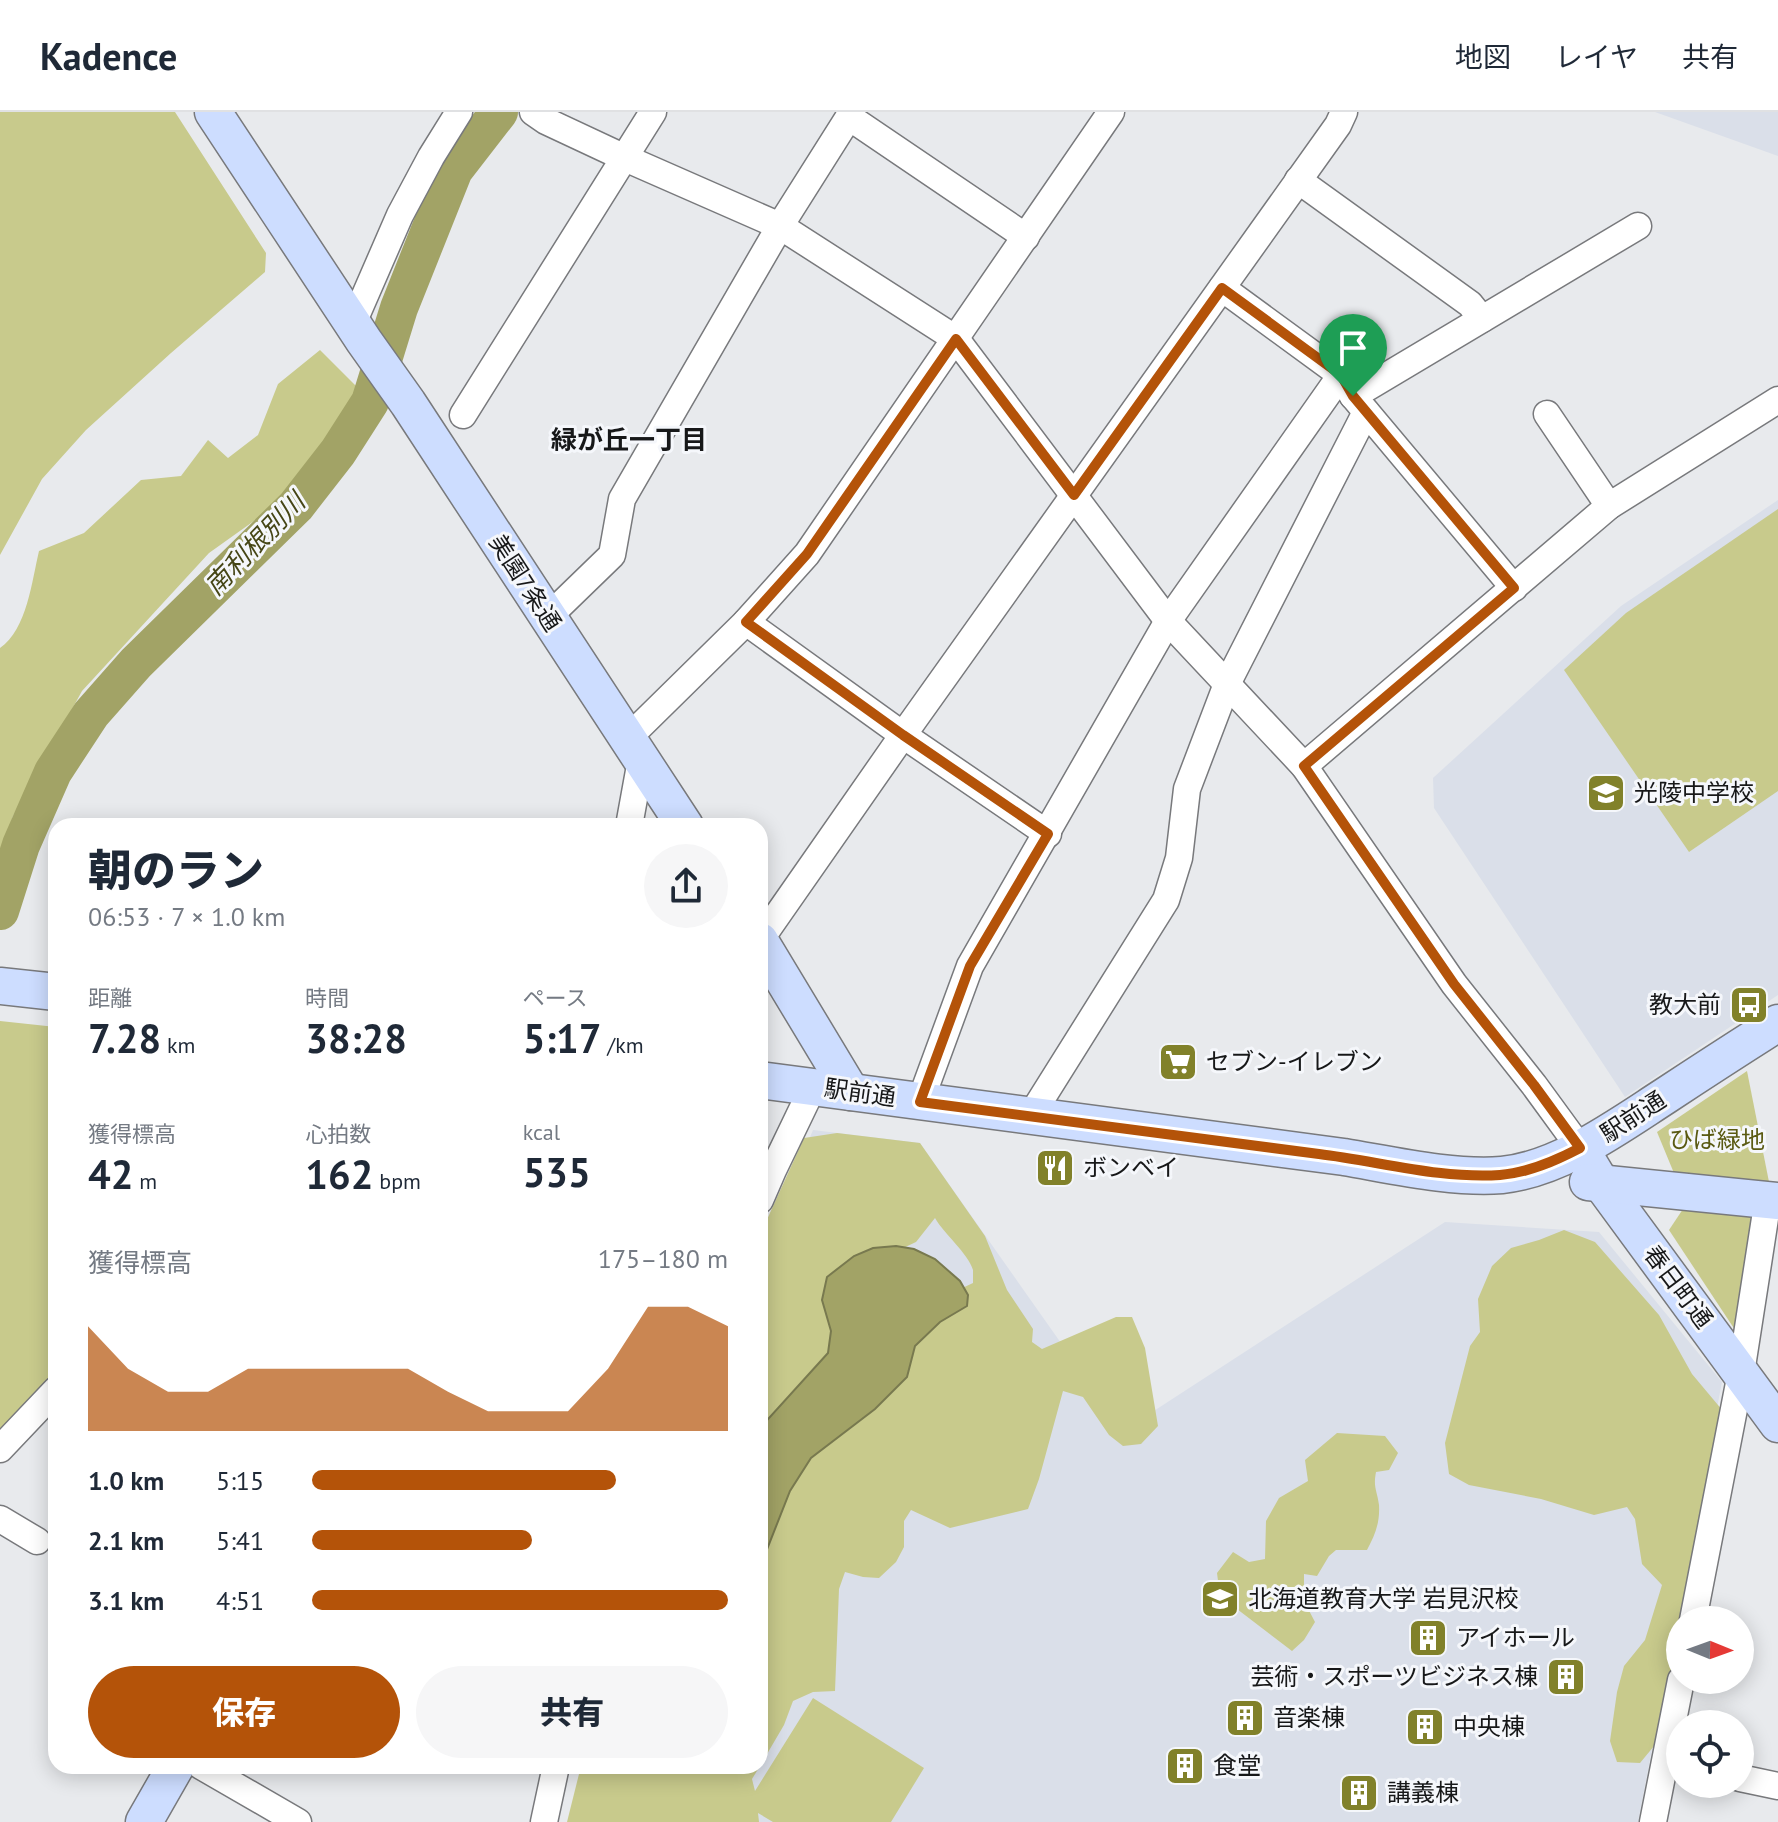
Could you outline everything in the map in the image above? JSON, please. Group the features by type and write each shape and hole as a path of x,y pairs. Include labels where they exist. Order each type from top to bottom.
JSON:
{"street":[{"path":"358,332 400,215 459,112"},
{"path":"463,415 653,112"},
{"path":"630,818 635,749 807,554 1111,112"},
{"path":"768,929 1338,125 1344,112"},
{"path":"547,618 612,555 622,499 780,226 850,114 1026,237"},
{"name":"美園7条通","path":"222,115 358,332 408,403 680,818"},
{"path":"539,116 625,158 780,226 956,339 1168,621 1304,766 1454,984 1580,1148"},
{"path":"1298,180 1470,304 1482,319"},
{"path":"920,1102 970,966 1168,621 1353,395 1638,226"},
{"path":"1222,288 1353,395 1514,588"},
{"path":"1030,1117 1166,900 1179,858 1187,789 1227,684 1353,395"},
{"path":"1304,766 1609,506 1778,400"},
{"path":"1547,414 1609,506"},
{"path":"746,622 1048,834"},
{"path":"768,954 851,1092"},
{"path":"1,986 48,991"},
{"name":"駅前通","path":"768,1081 1344,1157 1431,1172 1498,1175 1534,1168 1580,1148 1778,1023"},
{"path":"768,1182 813,1087"},
{"name":"春日町通","path":"1580,1148 1601,1183 1778,1424"},
{"path":"1498,1175 1773,1200 1696,1606"},
{"path":"0,1449 48,1398"},
{"path":"0,1519 37,1541"},
{"path":"144,1822 171,1774"},
{"path":"215,1774 298,1822"},
{"path":"544,1822 554,1774"},
{"path":"1754,1781 1778,1786"},
{"path":"1653,1822 1666,1782"}],"shaded area":[{"path":"1655,112 1778,112 1778,156"},
{"name":"光陵中学校","path":"1778,500 1778,995 1625,1097 1434,808 1433,778 1621,606"},
{"name":"北海道教育大学 岩見沢校","path":"813,1130 920,1143 1123,1431 1445,1222 1599,1232 1722,1382 1679,1606 1666,1606 1666,1675 1638,1822 577,1822 589,1774 768,1774 768,1238"},
{"path":"896,1246 914,1249 935,1259 960,1281 968,1295 967,1306 940,1322 915,1346 907,1377 875,1409 811,1458 790,1491 768,1547 768,1419 828,1353 831,1331 822,1300 827,1277 854,1256 873,1248"}],"green space":[{"path":"0,112 175,112 266,253 265,272 86,430 42,479 0,555"},
{"path":"320,350 359,389 292,494 209,553 82,691 13,816 0,855 0,648 9,640 22,617 39,551 84,533 141,480 181,476 208,440 228,458 258,435 278,384"},
{"path":"1778,509 1778,791 1689,852 1564,670 1626,613"},
{"path":"0,1021 48,1026 48,1383 0,1436"},
{"name":"ひば緑地","path":"1747,1071 1770,1187 1676,1178 1657,1132"},
{"path":"837,1133 920,1143 985,1236 1007,1290 1033,1329 1032,1342 1042,1349 1116,1317 1132,1317 1145,1348 1158,1426 1141,1444 1123,1446 1109,1435 1083,1397 1063,1391 1028,1509 950,1528 911,1510 904,1521 904,1547 896,1562 879,1578 845,1572 839,1589 835,1691 813,1692 793,1701 784,1725 768,1752 768,1519 782,1484 956,1291 973,1283 970,1264 935,1218 916,1242 869,1264 836,1332 825,1364 768,1437 768,1217 804,1138"},
{"path":"1683,1209 1758,1217 1741,1339 1669,1230"},
{"path":"1564,1230 1595,1242 1659,1315 1692,1374 1723,1411 1686,1606 1666,1606 1668,1694 1659,1740 1640,1763 1617,1762 1610,1741 1624,1666 1645,1640 1662,1585 1642,1564 1635,1519 1627,1507 1594,1515 1541,1499 1469,1485 1449,1474 1445,1443 1470,1346 1480,1332 1478,1299 1492,1266 1511,1248"},
{"path":"1337,1433 1385,1436 1398,1453 1389,1470 1376,1472 1379,1518 1367,1550 1336,1550 1317,1576 1304,1574 1304,1601 1315,1622 1304,1640 1292,1651 1220,1596 1217,1573 1233,1552 1249,1562 1265,1559 1266,1521 1279,1498 1308,1481 1305,1460"},
{"path":"813,1698 924,1768 891,1822 773,1822 758,1813 759,1822 567,1822 579,1774 755,1774 752,1779 755,1791"}],"waterway":[{"name":"南利根別川","path":"0,911 21,845 53,772 91,714 136,663 296,506 338,452 370,402 399,308 454,170 499,112"}],"place":[{"name":"光陵中学校","path":"1606,793"},
{"name":"教大前","path":"1749,1005"},
{"name":"セブン-イレブン","path":"1178,1062"},
{"name":"ボンベイ","path":"1055,1168"},
{"name":"北海道教育大学 岩見沢校","path":"1220,1599"},
{"name":"アイホール","path":"1428,1638"},
{"name":"芸術・スポーツビジネス棟","path":"1566,1677"},
{"name":"音楽棟","path":"1245,1718"},
{"name":"中央棟","path":"1425,1727"},
{"name":"食堂","path":"1185,1766"},
{"name":"講義棟","path":"1359,1793"}],"district":[{"name":"緑が丘一丁目","path":"629,440"}],"route":[{"path":"1222,288 1341,375 1353,396 1514,588 1304,766 1454,984 1580,1148 1519,1172 1498,1175 1431,1172 1344,1157 920,1102 970,966 1048,834 746,622 807,554 956,339 1074,495 1222,288"}]}
